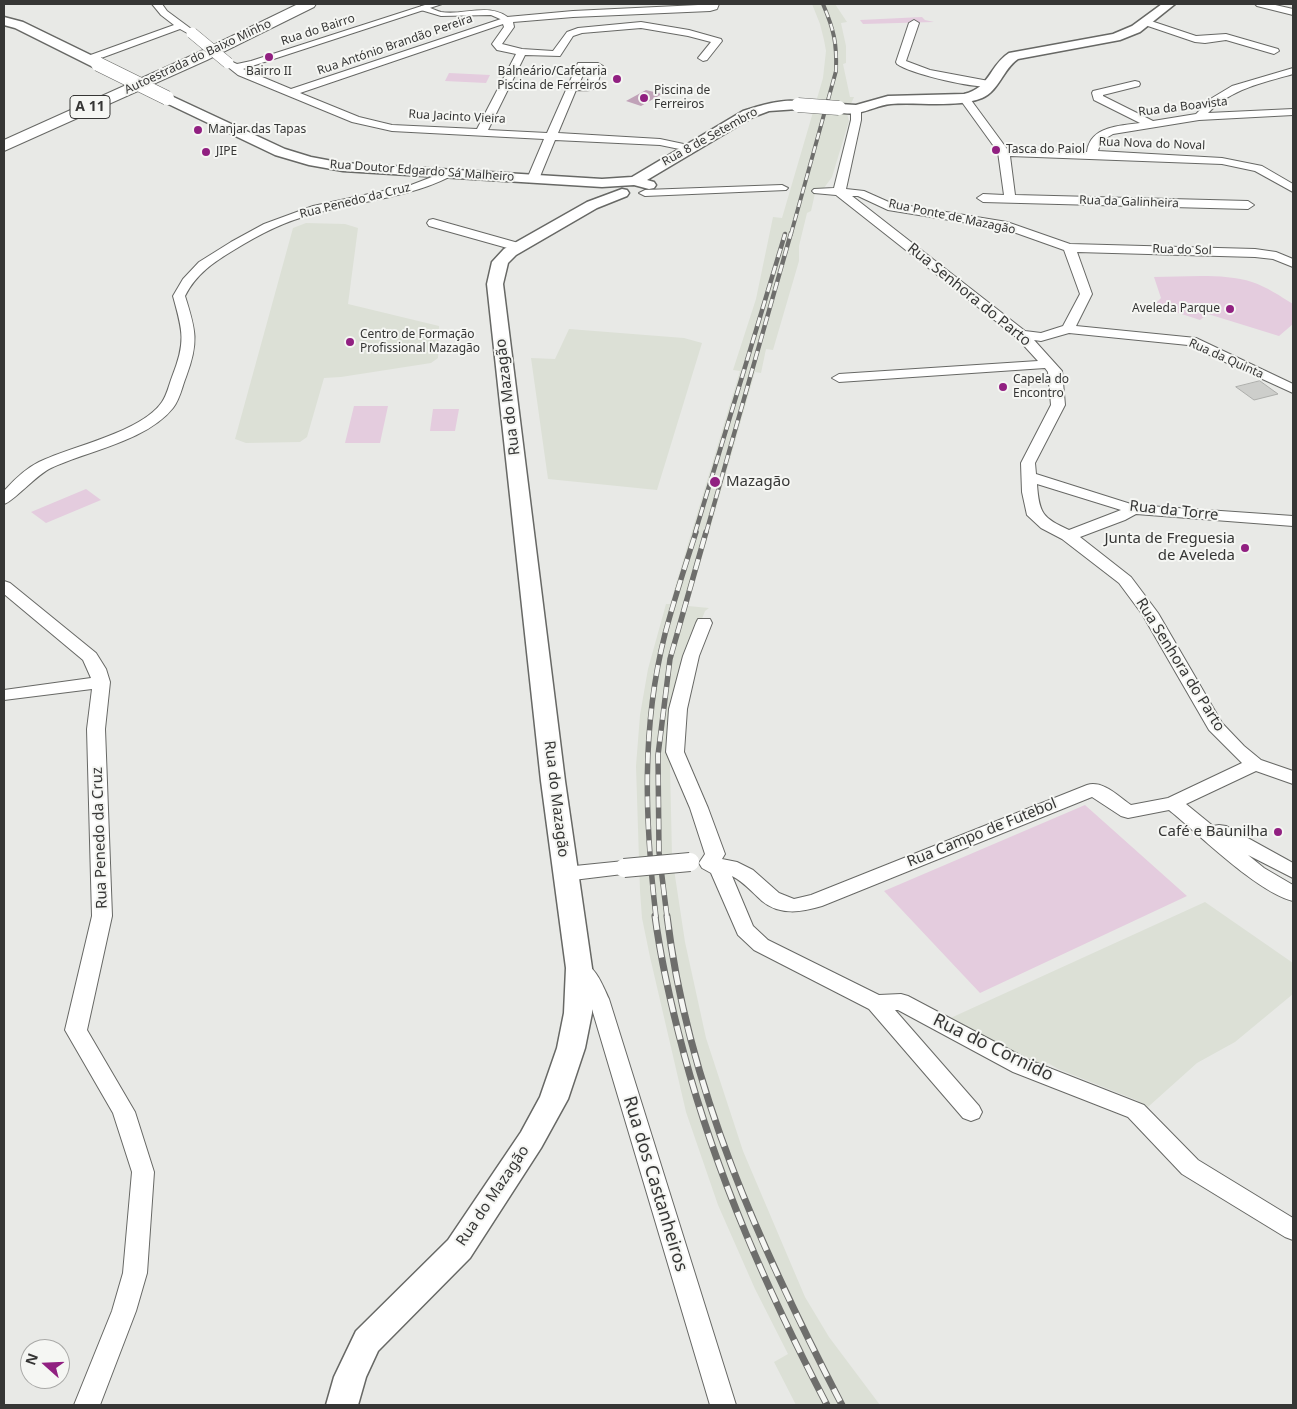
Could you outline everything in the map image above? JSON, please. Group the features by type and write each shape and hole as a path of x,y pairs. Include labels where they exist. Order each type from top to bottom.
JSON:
{"highway":[{"name":"Autoestrada do Baixo Minho","path":"4,136 289,4"},
{"name":"Autoestrada do Baixo Minho","path":"4,146 201,57 309,4"}],"street":[{"name":"Rua Jacinto Vieira","path":"157,4 180,26 192,33 242,73 356,120 383,126 660,142 689,148"},
{"name":"Rua do Bairro","path":"232,65 256,63 437,4"},
{"path":"608,4 617,12"},
{"name":"Rua António Brandão Pereira","path":"291,93 507,20 573,14 710,8 714,4"},
{"path":"1010,199 1004,152 964,98 986,90 1006,61 1014,56 1116,37 1136,29 1169,4"},
{"path":"1260,4 1293,12"},
{"path":"424,8 444,14 480,12 499,16 507,20 509,27 497,44 501,48 522,52 556,54 570,34 581,30 641,25 689,33 717,41 703,58"},
{"name":"Rua Doutor Edgardo Sá Malheiro","path":"4,21 19,25 280,152 302,159 343,167 445,175 602,182 633,187 782,188"},
{"path":"1145,22 1195,39 1205,40 1226,37 1274,51"},
{"path":"914,23 901,62 903,65 923,72 990,84"},
{"path":"94,62 180,26"},
{"path":"481,132 522,52"},
{"path":"1199,117 1217,99 1230,91 1293,71"},
{"path":"1135,84 1097,93 1098,98 1150,124"},
{"path":"533,179 572,87"},
{"name":"Rua 8 de Setembro","path":"633,187 655,168 748,114 767,107 798,105 856,109 888,100 964,98"},
{"path":"818,191 839,192 856,120 856,109"},
{"name":"Rua da Boavista","path":"1093,156 1096,139 1110,131 1199,117 1293,112"},
{"name":"Rua Nova do Noval","path":"1004,152 1204,159 1240,163 1258,168 1293,189"},
{"name":"Rua Penedo da Cruz","path":"4,500 22,481 42,466 126,432 153,418 167,406 189,354 190,335 179,296 190,276 215,256 258,230 302,212 392,193 445,175"},
{"name":"Rua do Mazagão","path":"342,1405 350,1377 367,1341 459,1249 531,1140 554,1099 571,1048 578,1013 579,968 553,781 495,284 500,262 518,246 592,205 633,187"},
{"name":"Rua Ponte de Mazagão","path":"839,192 860,193 888,206 921,213 966,218 1007,226 1069,248"},
{"name":"Rua Senhora do Parto","path":"839,192 1021,334 1055,371 1058,405 1028,463 1030,492 1035,515 1046,525 1068,536 1098,557 1125,580 1150,613 1215,726 1238,750 1255,764 1293,778"},
{"name":"Rua da Galinheira","path":"983,198 1248,206"},
{"path":"433,223 518,246"},
{"path":"1021,334 1041,337 1068,329 1086,294 1069,248"},
{"name":"Rua do Sol","path":"1069,248 1254,253 1276,256 1293,263"},
{"name":"Rua da Quinta","path":"1068,329 1191,341 1293,389"},
{"path":"839,378 1046,362 1041,337"},
{"name":"Rua da Torre","path":"1030,478 1133,509 1293,522"},
{"path":"1068,536 1120,517 1133,509"},
{"name":"Rua Penedo da Cruz","path":"4,586 90,657 97,668 101,682 96,729 102,916 76,1030 124,1112 143,1172 135,1273 124,1311 87,1405"},
{"path":"566,874 700,863 715,854 676,752 678,708 691,656 704,623"},
{"path":"4,695 101,682"},
{"name":"Rua Campo de Futebol","path":"700,863 730,867 746,875 772,898 793,906 815,901 1094,789 1128,812 1178,807 1255,764"},
{"path":"1178,807 1293,871"},
{"path":"1178,807 1257,873 1293,894"},
{"name":"Rua do Cornido","path":"700,863 719,869 745,930 761,945 876,1003 901,1002 1021,1066 1136,1111 1190,1167 1293,1230"},
{"name":"Rua dos Castanheiros","path":"579,968 589,979 599,999 723,1405"},
{"path":"876,1003 972,1112"}],"shaded area":[{"path":"812,4 835,4 847,22 841,23 846,46 846,63 843,64 850,97 854,97 847,113 849,121 832,177 824,188 816,189 811,211 807,213 799,246 799,261 773,350 766,349 761,373 755,372 688,606 709,608 705,611 687,658 672,733 670,766 672,856 685,942 706,1038 743,1151 805,1297 829,1337 880,1405 796,1405 774,1362 788,1354 755,1289 718,1205 686,1112 650,957 642,918 640,891 636,766 640,715 648,669 666,604 670,604 740,371 733,370 756,299 773,217 782,218 823,78 826,51 820,24"},
{"path":"922,17 925,20 934,22 863,24 860,20"},
{"path":"449,73 490,75 486,83 445,81"},
{"name":"Piscina de Ferreiros","path":"646,90 662,94 641,106 626,101"},
{"name":"Centro de Formação Profissional Mazagão","path":"306,223 345,224 358,228 348,304 439,326 438,358 431,363 324,378 307,437 300,442 246,443 235,439 293,228"},
{"name":"Aveleda Parque","path":"1217,276 1252,282 1293,304 1293,324 1279,336 1208,314 1200,320 1154,305 1161,298 1154,277"},
{"path":"569,329 684,338 702,343 657,490 548,479 531,358 555,359"},
{"path":"354,406 388,406 380,443 345,443"},
{"path":"433,409 459,409 455,431 430,431"},
{"path":"86,489 101,500 46,523 31,512"},
{"path":"1085,805 1187,896 980,993 884,891"},
{"path":"1205,902 1293,963 1293,994 1235,1042 1197,1063 1148,1107 1136,1100 1058,1069 1048,1063 1043,1070 944,1021"}],"building":[{"path":"1260,381 1278,394 1254,400 1236,387"}],"railway":[{"path":"791,234 836,71 834,37 823,4"},
{"path":"706,533 791,233"},
{"path":"695,533 785,234"},
{"path":"656,917 649,846 647,775 652,705 657,669 665,634 696,532"},
{"path":"667,917 659,852 658,755 670,659 706,532"},
{"path":"655,916 675,1020 697,1100 712,1145 746,1233 784,1320 827,1405"},
{"path":"667,916 677,981 692,1044 732,1168 784,1288 842,1405"}],"place":[{"name":"Bairro II","path":"269,57"},
{"name":"Balneário/Cafetaria Piscina de Ferreiros","path":"617,79"},
{"name":"Piscina de Ferreiros","path":"644,98"},
{"name":"Manjar das Tapas","path":"198,130"},
{"name":"Tasca do Paiol","path":"996,150"},
{"name":"JIPE","path":"206,152"},
{"name":"Aveleda Parque","path":"1230,309"},
{"name":"Centro de Formação Profissional Mazagão","path":"350,342"},
{"name":"Capela do Encontro","path":"1003,387"},
{"name":"Mazagão","path":"715,482"},
{"name":"Junta de Freguesia de Aveleda","path":"1245,548"},
{"name":"Café e Baunilha","path":"1278,832"}]}
